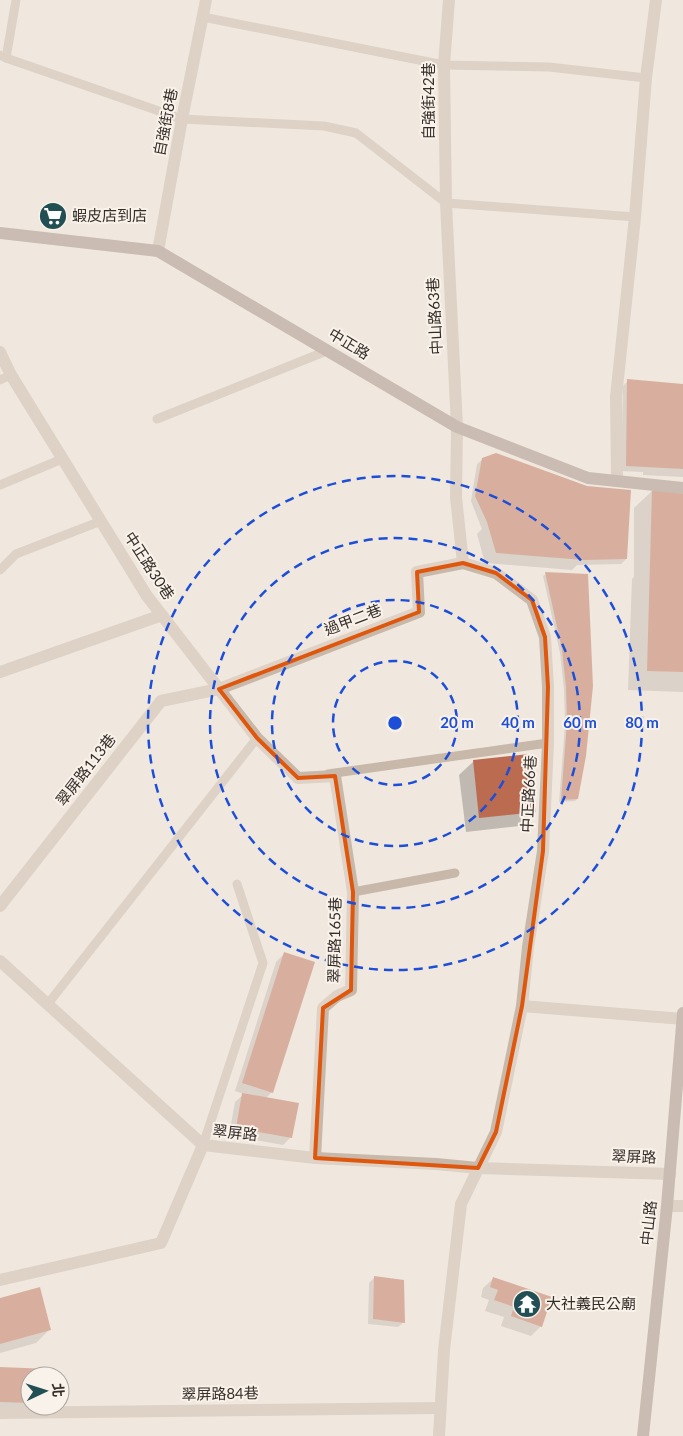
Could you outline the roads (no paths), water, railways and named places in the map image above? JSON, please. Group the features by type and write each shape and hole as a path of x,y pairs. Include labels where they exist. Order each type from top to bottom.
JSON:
{"main road":[{"name":"中正路","path":"0,233 158,251 457,427 588,478 683,488"},
{"name":"中山路","path":"643,1436 667,1206 683,1013"}],"street":[{"name":"自強街8巷","path":"158,251 206,0"},
{"name":"自強街42巷","path":"446,203 444,66 449,0"},
{"path":"617,480 616,397 635,217 646,78 656,0"},
{"name":"中山路63巷","path":"446,203 457,427"},
{"name":"中正路30巷","path":"0,352 5,378 62,459 148,596 257,738 298,778"},
{"path":"457,427 456,497 463,562"},
{"name":"過甲二巷","path":"219,688 418,612 418,572 463,562"},
{"name":"中正路66巷","path":"463,562 496,573 532,600 545,637 548,687 548,743 543,851 528,948 522,1006 496,1132 478,1168"},
{"path":"0,672 162,615"},
{"name":"翠屏路113巷","path":"0,906 161,701 219,688"},
{"name":"翠屏路165巷","path":"298,778 335,776 352,892 351,990 337,996 323,1008 315,1158"},
{"name":"翠屏路","path":"0,961 203,1146 315,1158 478,1168 670,1174"},
{"path":"522,1006 683,1019"},
{"path":"0,1280 161,1243 203,1146"},
{"path":"439,1436 444,1350 461,1204 478,1168"},
{"path":"667,1206 683,1206"},
{"name":"翠屏路84巷","path":"0,1413 440,1408"}],"lane":[{"path":"16,0 3,57 182,119 324,126 356,133 446,203 635,217"},
{"path":"203,17 444,66 550,67 646,78"},
{"path":"157,420 329,350"},
{"path":"0,484 62,459"},
{"path":"0,570 16,554 101,521"},
{"path":"47,1005 257,738"},
{"path":"298,778 548,743"},
{"path":"352,892 455,873"},
{"path":"203,1146 263,963 237,884"}],"place":[{"name":"蝦皮店到店","path":"53,216"},
{"name":"大社義民公廟","path":"527,1304"}]}
